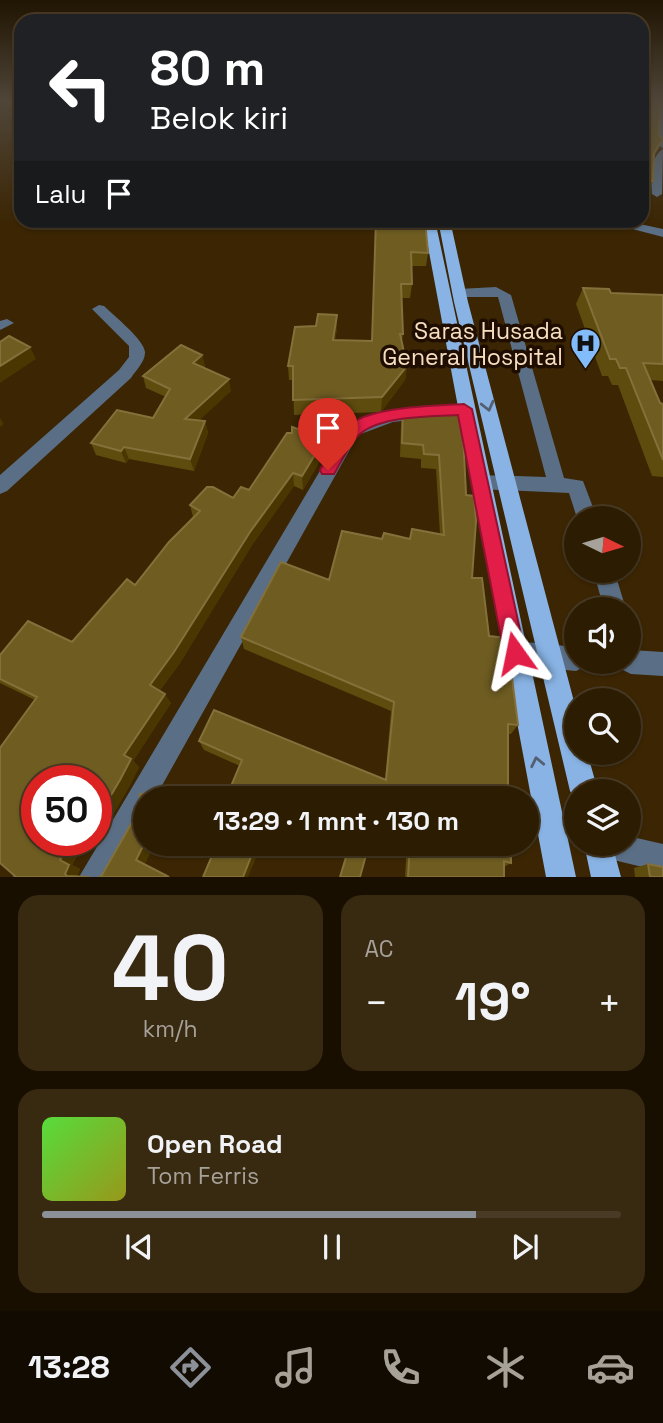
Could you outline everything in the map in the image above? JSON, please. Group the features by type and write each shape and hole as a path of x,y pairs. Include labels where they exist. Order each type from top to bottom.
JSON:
{"main road":[{"path":"432,228 507,483 581,779"},
{"path":"444,228 464,409 561,877"},
{"path":"601,856 606,877"}],"street":[{"path":"657,194 663,152"},
{"path":"640,228 663,233"},
{"path":"452,293 496,291 504,295 556,485"},
{"path":"0,486 125,374 136,358 138,350 134,340 99,309"},
{"path":"94,877 352,431 398,414 464,409"},
{"path":"480,482 576,486 583,506"},
{"path":"515,653 564,657"},
{"path":"641,660 663,664"},
{"path":"641,853 663,858"}],"building":[{"path":"649,143 660,143 654,153 653,181 649,180"},
{"path":"376,228 426,228 428,253 411,252 412,284 401,284 403,334 400,334 407,366 382,397 293,400 293,366 288,366 295,327 316,326 318,314 337,315 333,340 372,341"},
{"path":"583,288 609,289 611,293 663,295 663,364 643,363 660,403 663,404 663,460 626,368 620,368 616,359 610,359"},
{"path":"9,336 30,347 0,366 0,342"},
{"path":"181,345 202,355 193,363 229,379 185,419 205,421 190,459 124,447 121,451 91,443 117,410 153,418 170,389 143,376"},
{"path":"417,408 462,413 466,495 474,496 476,521 472,578 482,578 489,636 507,638 518,725 508,724 508,786 231,786 242,760 199,741 214,710 386,780 394,702 241,637 281,562 329,580 342,531 382,539 384,533 410,539 412,529 444,535 439,455 424,454 423,445 402,443 403,410"},
{"path":"292,427 325,438 302,476 293,473 250,532 150,685 165,694 124,755 131,759 112,793 112,765 21,765 21,856 63,856 60,860 69,865 65,874 67,876 90,877 14,877 0,863 0,748 37,697 0,679 0,655 28,621 72,642 127,579 135,585 169,542 200,511 190,505 207,487 213,487 233,498 241,487 249,490 287,433 292,433"},
{"path":"133,821 133,856 138,856 136,860 169,877 99,877"},
{"path":"212,856 251,856 243,877 203,877"},
{"path":"346,856 366,856 360,877 340,877"},
{"path":"409,856 511,856 511,863 504,861 504,877 408,877"},
{"path":"648,864 663,867 663,877 650,877"}],"place":[{"name":"Saras Husada General Hospital","path":"586,371"}],"route":[{"path":"328,470 352,431 365,424 398,414 464,409 515,653"}]}
